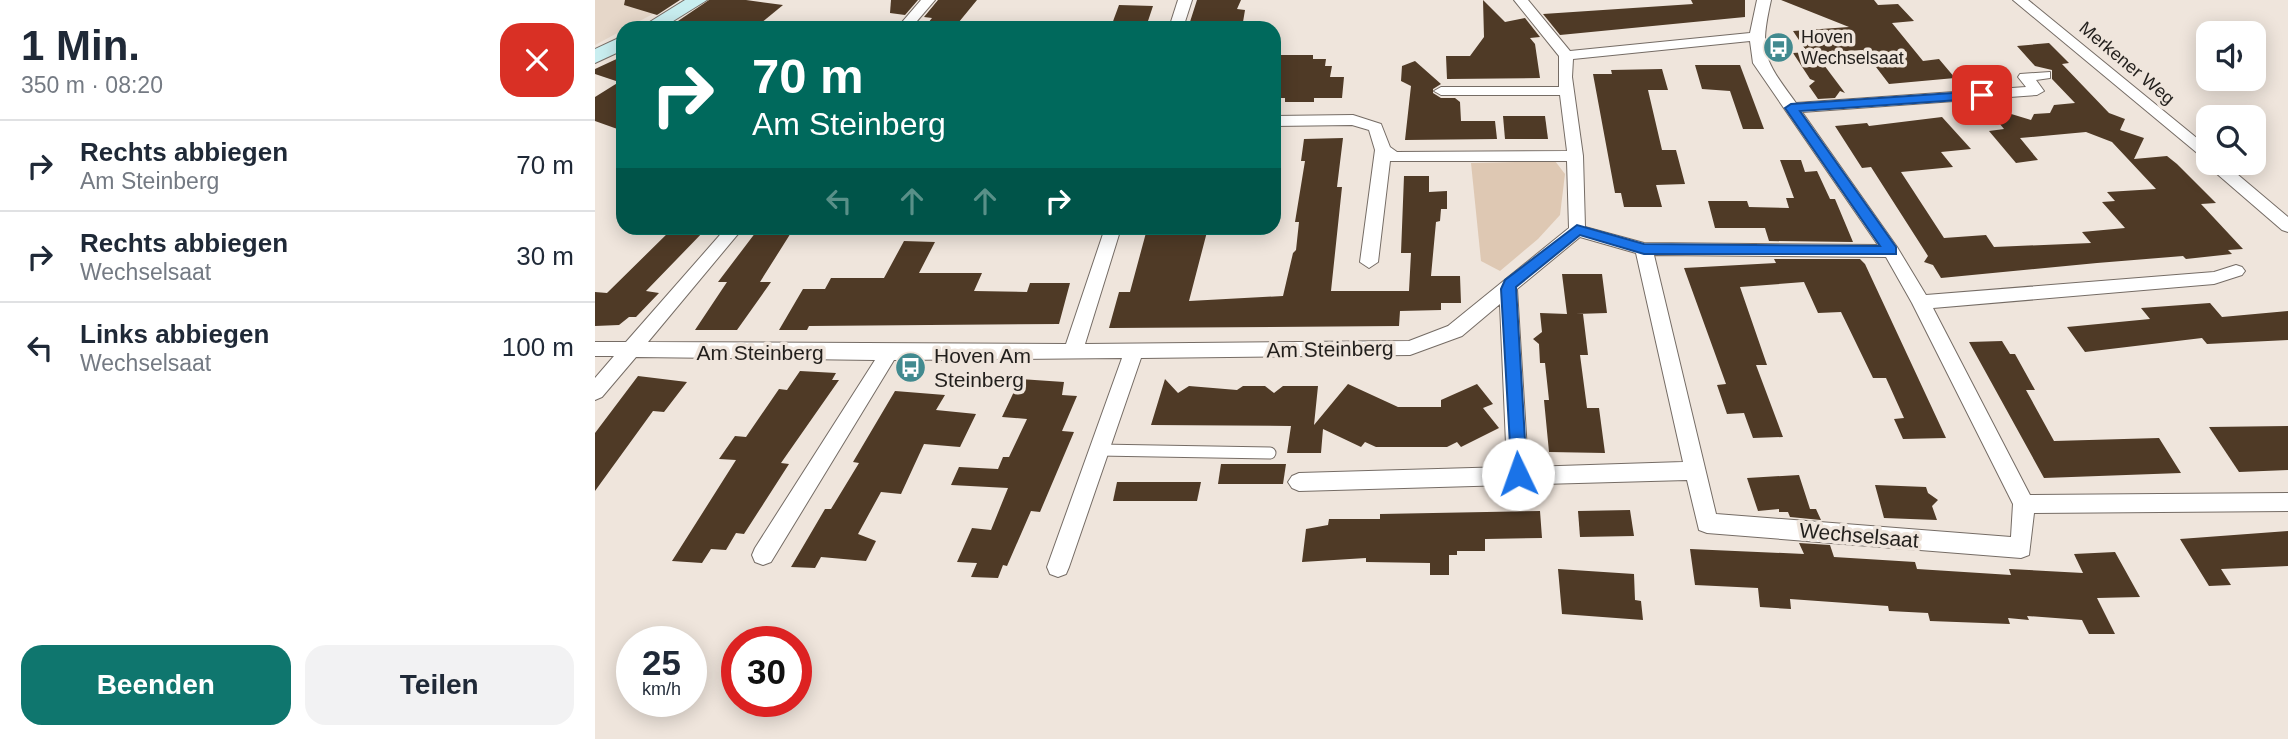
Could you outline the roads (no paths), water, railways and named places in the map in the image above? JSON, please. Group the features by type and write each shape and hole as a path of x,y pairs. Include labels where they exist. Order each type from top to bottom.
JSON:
{"main road":[{"path":"661,21 698,0"},
{"path":"595,57 616,46"}],"street":[{"path":"910,21 928,0"},
{"path":"1178,21 1185,0"},
{"path":"1521,0 1566,56 1567,91 1575,156 1577,230 1644,249 1891,251"},
{"path":"1764,0 1756,36 1760,63 1891,251 1921,302 2024,504 2288,502"},
{"name":"Merkener Weg","path":"2020,0 2108,69 2196,146"},
{"path":"1566,56 1756,36"},
{"path":"1791,108 2037,91 2025,78 2045,75"},
{"path":"1441,91 1567,91"},
{"path":"1281,121 1353,120 1376,127 1383,150 1369,262"},
{"path":"1383,150 1394,157 1575,156"},
{"path":"2229,175 2288,226"},
{"name":"Am Steinberg","path":"595,349 889,353 1074,349 1134,352 1410,348 1455,331 1577,230"},
{"path":"595,392 729,235"},
{"path":"1074,349 1111,235"},
{"name":"Wechselsaat","path":"1644,249 1707,523 2021,548 2024,504"},
{"path":"1921,302 2214,278 2236,271"},
{"path":"1508,289 1518,474"},
{"path":"1058,567 1134,352"},
{"path":"763,555 889,353"},
{"path":"1299,482 1695,471"}],"lane":[{"path":"1099,450 1270,453"}],"place":[{"name":"Hoven Wechselsaat","path":"1778,47"},
{"name":"Hoven Am Steinberg","path":"911,367"}]}
